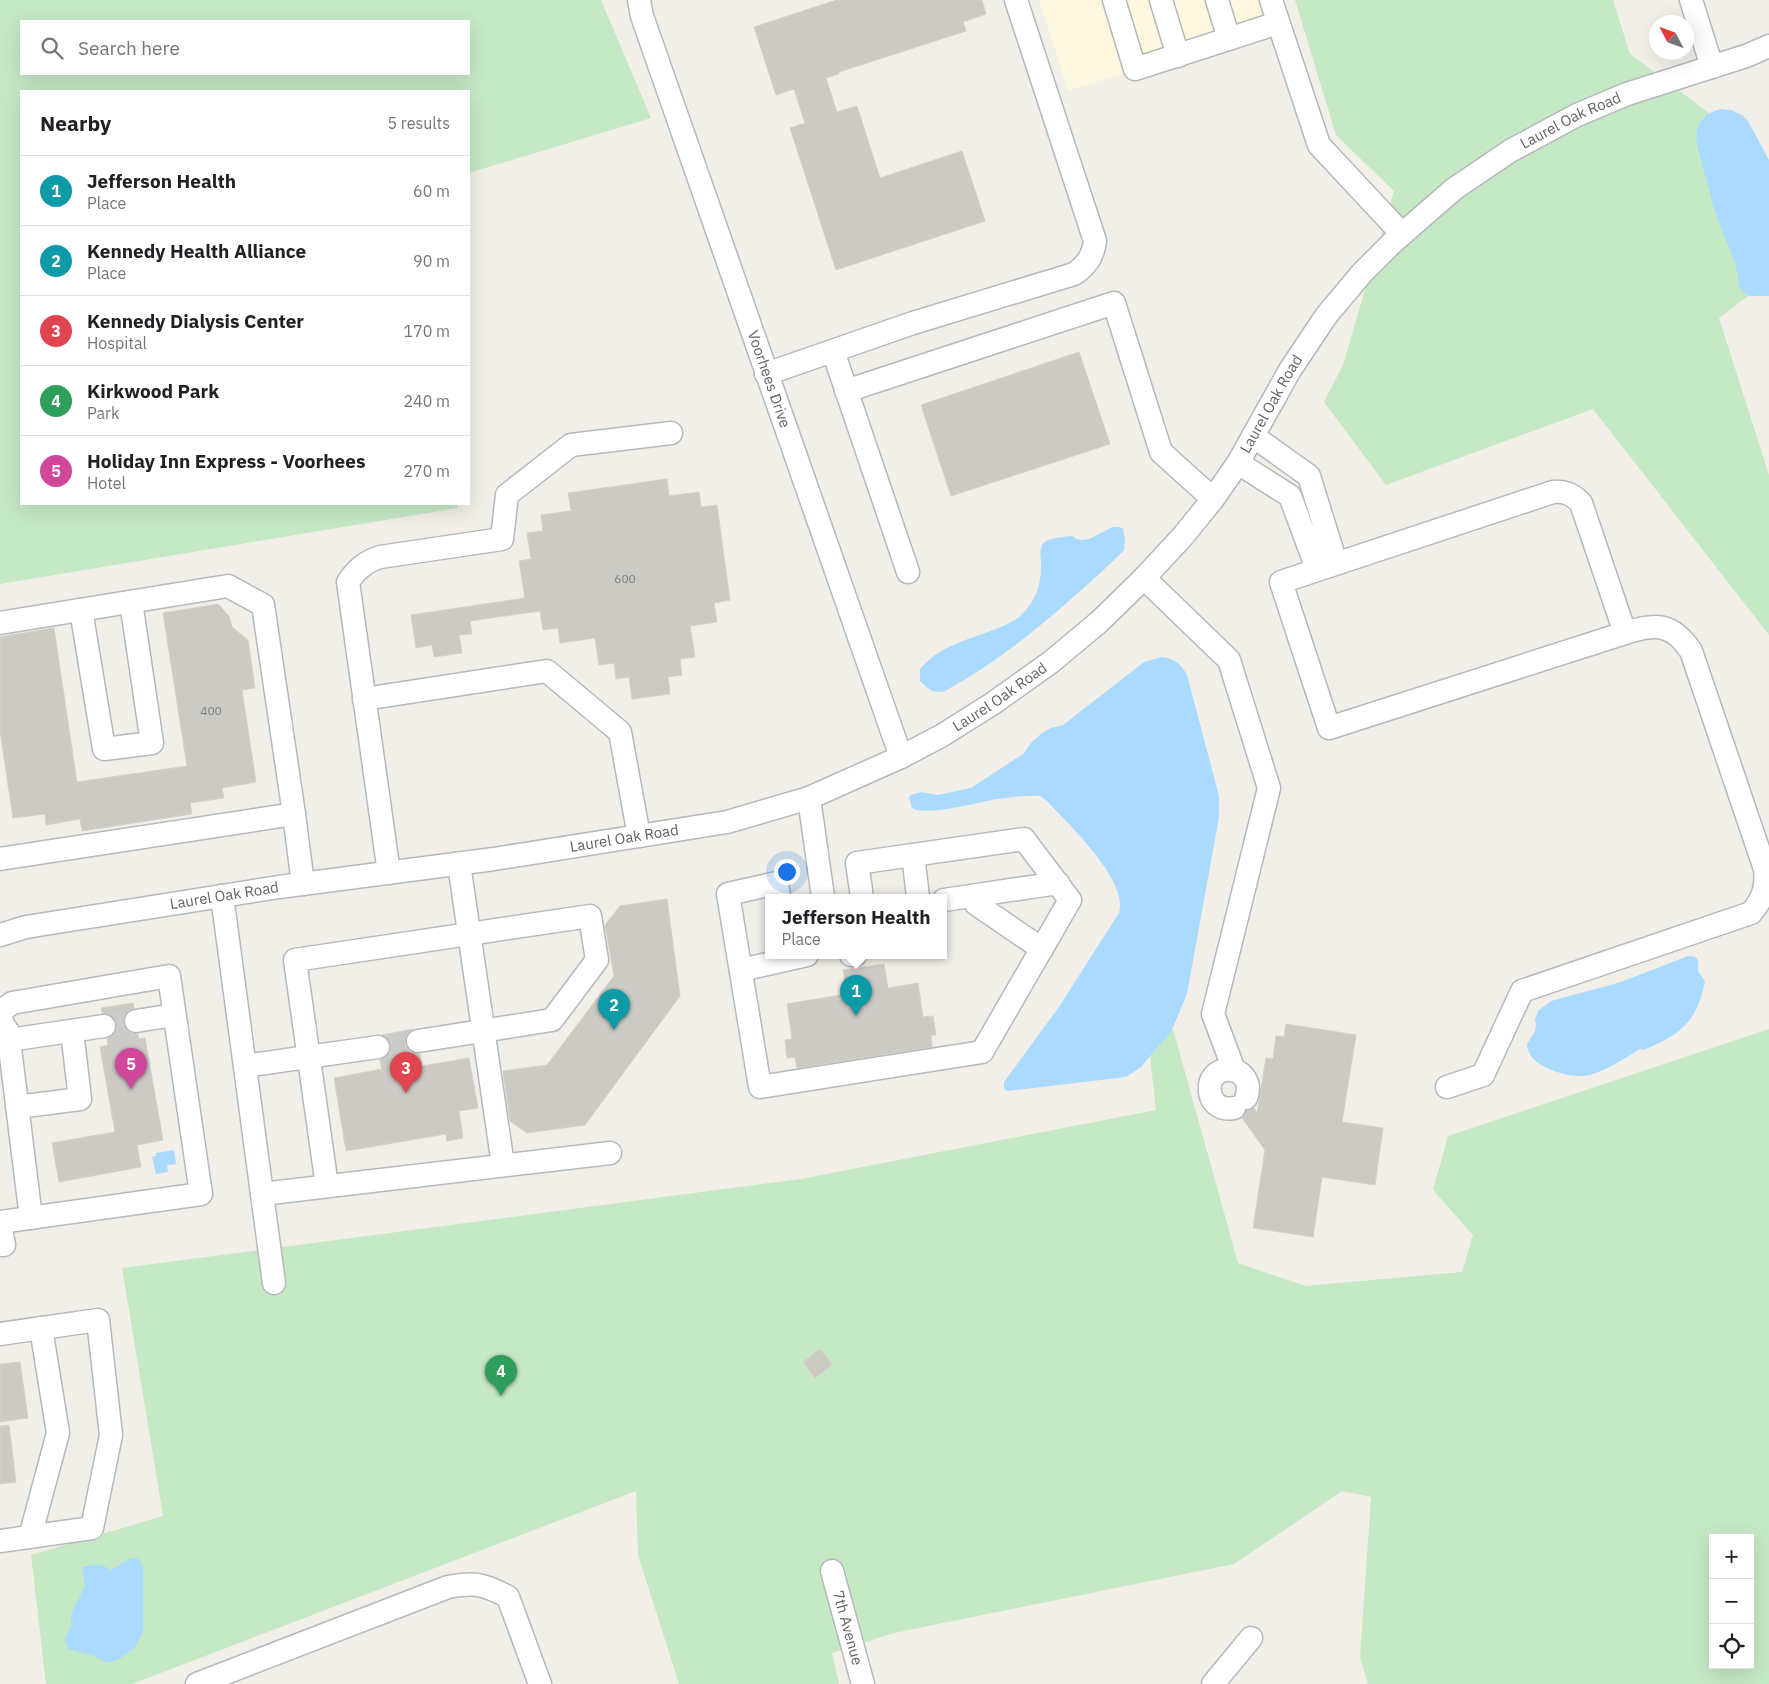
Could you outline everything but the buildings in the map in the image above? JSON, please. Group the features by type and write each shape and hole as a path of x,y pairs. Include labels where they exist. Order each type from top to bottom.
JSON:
{"street":[{"name":"Voorhees Drive","path":"639,0 642,16 901,757"},
{"path":"766,374 912,323 1074,274 1090,260 1096,241 1016,0"},
{"path":"1114,0 1135,69 1278,23"},
{"path":"1161,0 1178,56"},
{"path":"1217,0 1229,39"},
{"path":"1271,0 1319,145 1402,234"},
{"path":"1691,0 1712,67"},
{"name":"Laurel Oak Road","path":"1,931 222,896 459,864 727,822 809,798 901,757 941,736 992,704 1051,662 1099,622 1144,578 1184,536 1213,499 1238,462 1290,370 1326,316 1362,273 1402,234 1454,189 1510,151 1586,111 1627,94 1768,48"},
{"path":"846,391 1114,303 1161,452 1213,499"},
{"path":"833,351 908,572"},
{"path":"389,873 348,582 356,571 367,562 380,557 502,540 507,495 571,445 671,433"},
{"path":"1253,436 1309,476 1332,550 1325,567"},
{"path":"1238,462 1290,496 1313,558 1325,567"},
{"path":"1447,1087 1483,1076 1522,991 1751,913 1759,904 1764,893 1766,881 1764,869 1691,651 1683,640 1672,631 1658,626 1644,626 1625,633 1329,728 1281,582 1553,492 1561,491 1575,497 1581,503 1625,633"},
{"path":"1144,578 1229,660 1270,788 1213,1014 1234,1070 1242,1075 1248,1083 1249,1092 1240,1103 1228,1109 1219,1107 1212,1100 1209,1092 1210,1082 1216,1074 1225,1070 1234,1070"},
{"path":"0,623 228,586 263,606 303,884"},
{"path":"81,610 104,749 152,743 132,602"},
{"path":"364,699 546,671 620,732 639,836"},
{"path":"809,798 823,894"},
{"path":"0,859 294,814"},
{"path":"779,894 777,883 728,894 760,1088 982,1052 1070,900 1024,839 857,863 862,894"},
{"path":"913,855 918,894"},
{"path":"459,864 503,1166"},
{"path":"947,900 1058,884"},
{"path":"222,896 274,1283"},
{"path":"974,896 976,904 1042,949"},
{"path":"328,1186 295,960 590,916 597,960 552,1020 418,1041"},
{"path":"741,970 783,959"},
{"path":"0,1012 12,1003 168,976 201,1194 0,1222 4,1245 0,1245"},
{"path":"136,1021 174,1015"},
{"path":"0,1019 8,1032 31,1218"},
{"path":"9,1040 104,1026"},
{"path":"17,1107 80,1100 72,1031"},
{"path":"245,1066 378,1047"},
{"path":"262,1194 610,1153"},
{"path":"0,1334 98,1320 111,1435 92,1528 0,1541"},
{"path":"30,1537 58,1434 41,1328"},
{"name":"7th Avenue","path":"832,1570 863,1684"},
{"path":"197,1684 448,1587 468,1583 490,1587 508,1597 540,1684"},
{"path":"1214,1684 1251,1638"}],"shaded area":[{"path":"1039,0 1271,0 1278,23 1068,91"}],"green space":[{"path":"0,0 601,0 651,118 470,173 470,90 20,90 20,505 457,505 458,508 0,584"},
{"path":"1295,0 1613,0 1630,54 1709,113 1748,296 1719,318 1769,475 1769,635 1593,409 1386,485 1324,402 1343,365 1394,191 1336,135"},
{"path":"1173,1029 1238,1263 1305,1286 1462,1272 1473,1235 1433,1190 1448,1136 1769,1029 1769,1684 1368,1684 1360,1657 1371,1497 1342,1491 1234,1564 894,1633 832,1653 839,1684 679,1684 638,1555 636,1491 132,1684 46,1684 31,1555 163,1516 122,1268 801,1179 1156,1110 1150,1057"}],"water":[{"path":"1721,109 1731,110 1742,115 1748,121 1769,160 1769,296 1749,296 1739,287 1736,265 1715,212 1697,145 1698,127 1704,117"},
{"path":"1113,527 1123,529 1125,539 1124,550 1034,631 1005,653 943,692 930,690 920,681 920,669 939,653 960,642 1005,625 1018,618 1026,610 1038,587 1041,574 1040,555 1045,542 1056,538 1072,536 1082,540 1092,538"},
{"path":"1161,657 1177,662 1187,675 1219,796 1219,817 1187,994 1171,1032 1141,1067 1126,1077 1007,1091 1004,1089 1004,1082 1059,1007 1119,913 1120,900 1115,885 1106,869 1081,837 1040,796 1002,798 928,811 912,808 909,798 911,795 921,792 938,795 971,788 1023,754 1042,733 1063,725 1144,662"},
{"path":"1688,956 1695,957 1698,960 1698,971 1705,981 1702,995 1692,1017 1668,1038 1644,1050 1640,1049 1597,1073 1583,1076 1567,1075 1548,1069 1533,1058 1529,1052 1527,1044 1535,1031 1535,1020 1538,1011 1551,1001 1621,982"},
{"path":"174,1150 176,1164 167,1165 168,1172 156,1174 152,1157 156,1156 156,1153"},
{"path":"131,1558 137,1558 143,1565 143,1633 135,1647 119,1659 107,1663 94,1656 68,1649 65,1638 71,1628 71,1614 85,1586 82,1567 97,1565 111,1570"}],"tunnel":[{"path":"104,1026 136,1021"},
{"path":"378,1047 418,1041"}],"place":[{"name":"Jefferson Health","path":"856,1016"},
{"name":"Kennedy Health Alliance","path":"614,1030"},
{"name":"Holiday Inn Express - Voorhees","path":"131,1089"},
{"name":"Kennedy Dialysis Center","path":"406,1093"},
{"name":"Kirkwood Park","path":"501,1396"}]}
